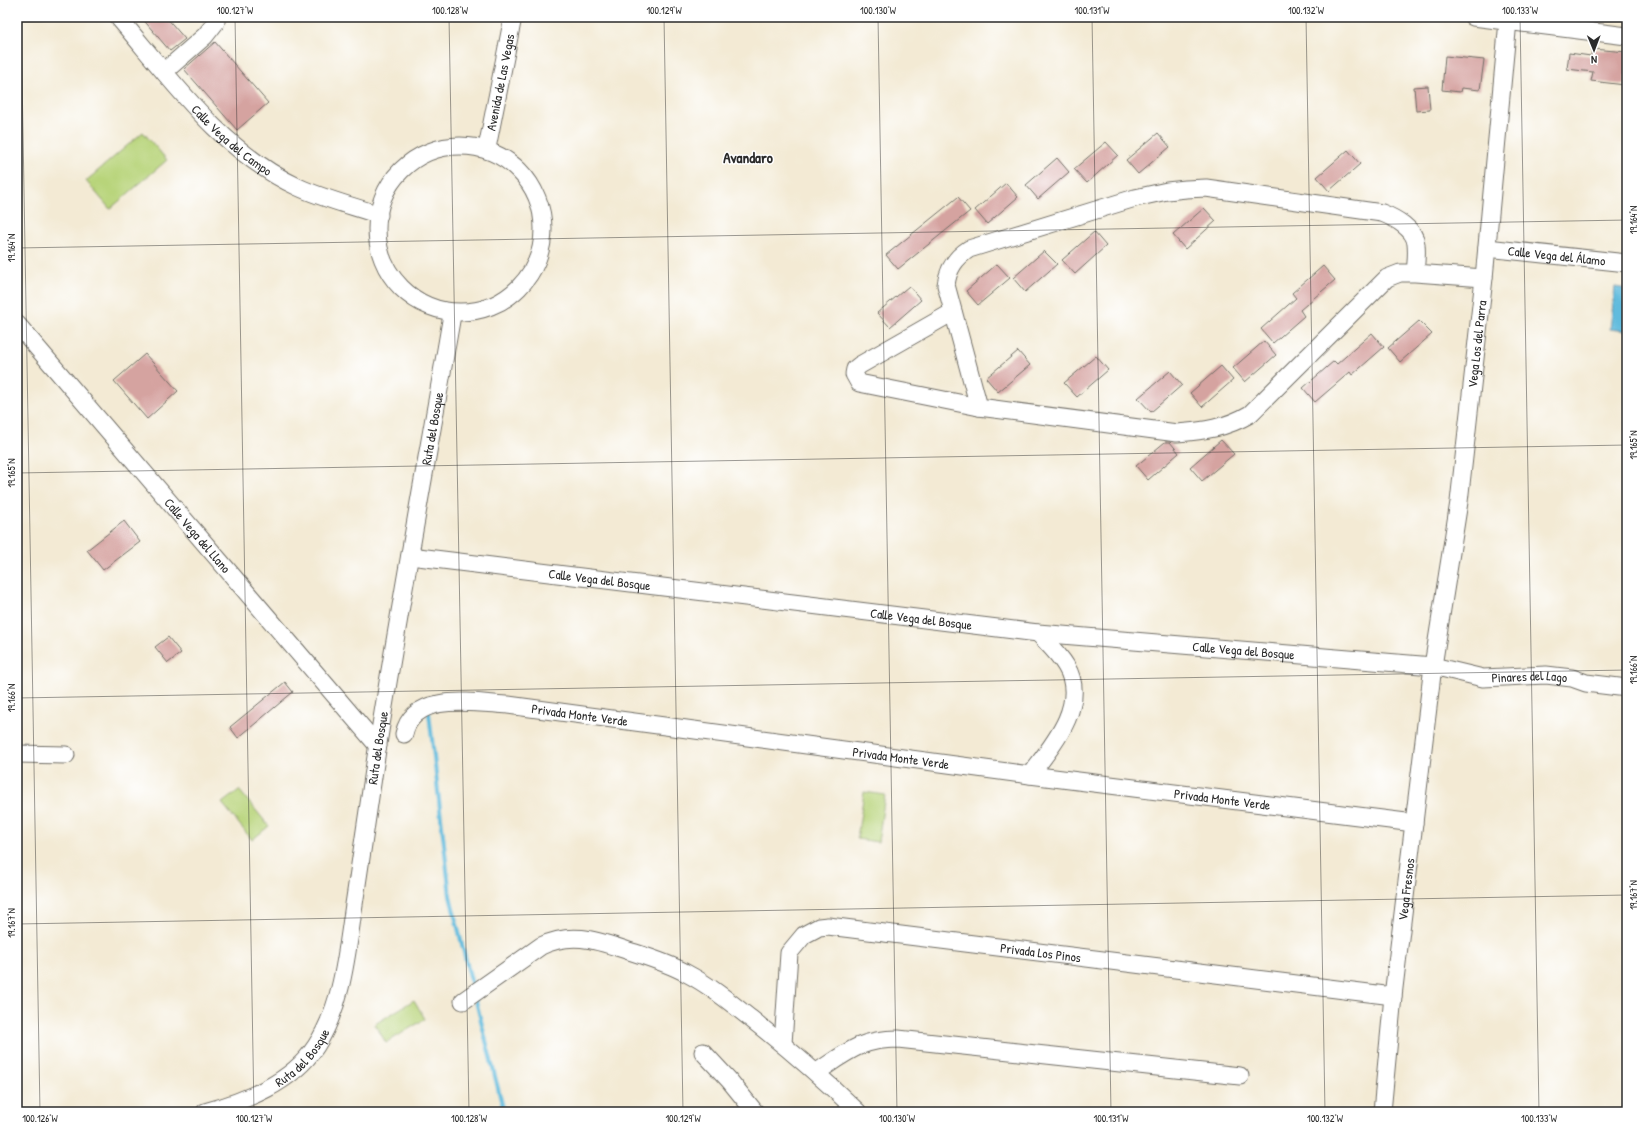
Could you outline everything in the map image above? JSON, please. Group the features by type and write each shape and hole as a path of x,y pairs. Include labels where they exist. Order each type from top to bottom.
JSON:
{"street":[{"name":"Calle Vega del Campo","path":"118,17 214,128 236,148 264,168 299,187 379,215"},
{"path":"165,71 205,36 216,22 216,17"},
{"name":"Avenida de Las Vegas","path":"487,148 513,17"},
{"path":"1473,17 1627,36"},
{"name":"Vega Los del Parra","path":"1433,666 1459,502 1484,278 1508,21"},
{"path":"465,143 487,148 510,161 528,182 539,207 542,234 536,261 522,285 502,303 478,313 452,315 418,304 393,278 379,244 379,215 389,186 403,167 422,153 442,145 465,143"},
{"path":"979,407 946,285 947,276 956,260 970,250 1135,198 1166,191 1206,188 1382,213 1398,221 1410,232 1416,243 1415,273"},
{"name":"Calle Vega del Álamo","path":"1486,248 1627,263"},
{"path":"953,312 860,365 855,369 854,374 859,382 979,407 1177,433 1209,431 1226,426 1250,414 1382,282 1400,273 1484,278"},
{"name":"Ruta del Bosque","path":"204,1112 256,1094 278,1082 299,1066 316,1047 328,1023 342,980 378,746 452,315"},
{"name":"Calle Vega del Llano","path":"17,324 378,746"},
{"name":"Calle Vega del Bosque","path":"410,556 1038,633 1433,666"},
{"path":"1030,775 1065,724 1073,700 1072,682 1066,666 1038,633"},
{"name":"Pinares del Lago","path":"1433,666 1483,678 1546,675 1572,678 1586,683 1627,688"},
{"name":"Vega Fresnos","path":"1382,1112 1393,996 1433,666"},
{"name":"Privada Monte Verde","path":"404,734 406,726 412,716 425,708 439,703 470,703 554,710 1030,775 1414,823"},
{"path":"17,754 66,755"},
{"name":"Privada Los Pinos","path":"783,1044 789,953 793,946 804,935 819,927 828,926 1393,996"},
{"path":"463,1001 541,946 555,939 568,937 587,939 654,959 685,972 726,999 783,1044 817,1072 858,1112"},
{"path":"817,1072 855,1046 873,1040 898,1039 1240,1076"},
{"path":"703,1052 729,1080 755,1112"}],"green space":[{"path":"143,132 167,160 110,209 86,181"},
{"path":"239,790 269,826 252,840 222,803"},
{"path":"864,792 885,795 878,842 857,839"},
{"path":"414,1000 425,1019 386,1043 375,1024"}],"water":[{"path":"1615,287 1627,289 1627,331 1610,329"}],"building":[{"path":"141,17 166,17 185,39 170,51"},
{"path":"215,42 268,103 237,130 184,69"},
{"path":"1592,49 1627,52 1627,75 1625,75 1625,85 1591,81 1593,72 1567,69 1569,53 1591,56"},
{"path":"1445,56 1484,60 1480,90 1461,88 1460,92 1442,90"},
{"path":"1428,86 1430,110 1416,111 1414,87"},
{"path":"1158,133 1170,147 1138,174 1126,160"},
{"path":"1106,142 1118,155 1087,183 1074,169"},
{"path":"1348,150 1360,164 1329,191 1317,177"},
{"path":"1057,158 1069,172 1038,199 1026,185"},
{"path":"1006,183 1018,197 987,224 975,210"},
{"path":"958,197 970,211 898,269 886,255"},
{"path":"1204,208 1216,221 1185,249 1173,235"},
{"path":"1094,232 1106,246 1075,274 1062,260"},
{"path":"1044,251 1057,264 1025,292 1013,278"},
{"path":"997,264 1010,278 978,305 966,291"},
{"path":"1323,266 1335,280 1300,310 1304,316 1273,343 1261,329 1296,298 1292,293"},
{"path":"909,286 921,300 890,327 877,313"},
{"path":"1419,321 1432,334 1400,362 1388,348"},
{"path":"1372,333 1384,347 1352,375 1350,372 1315,402 1303,388 1334,361 1337,364"},
{"path":"1264,341 1276,355 1245,382 1233,368"},
{"path":"1018,351 1030,365 998,392 986,378"},
{"path":"145,354 178,391 147,419 114,381"},
{"path":"1096,356 1108,370 1077,397 1064,383"},
{"path":"1221,366 1233,380 1202,407 1190,393"},
{"path":"1170,371 1182,385 1151,412 1138,398"},
{"path":"1221,440 1234,454 1202,481 1190,467"},
{"path":"1165,442 1170,442 1179,453 1148,480 1136,466"},
{"path":"124,521 140,542 103,570 87,550"},
{"path":"168,637 181,653 168,663 155,647"},
{"path":"285,682 293,692 238,738 230,727"}],"waterway":[{"path":"429,713 450,896 473,989"},
{"path":"475,997 504,1112"}],"district":[{"name":"Avandaro","path":"748,157"}]}
